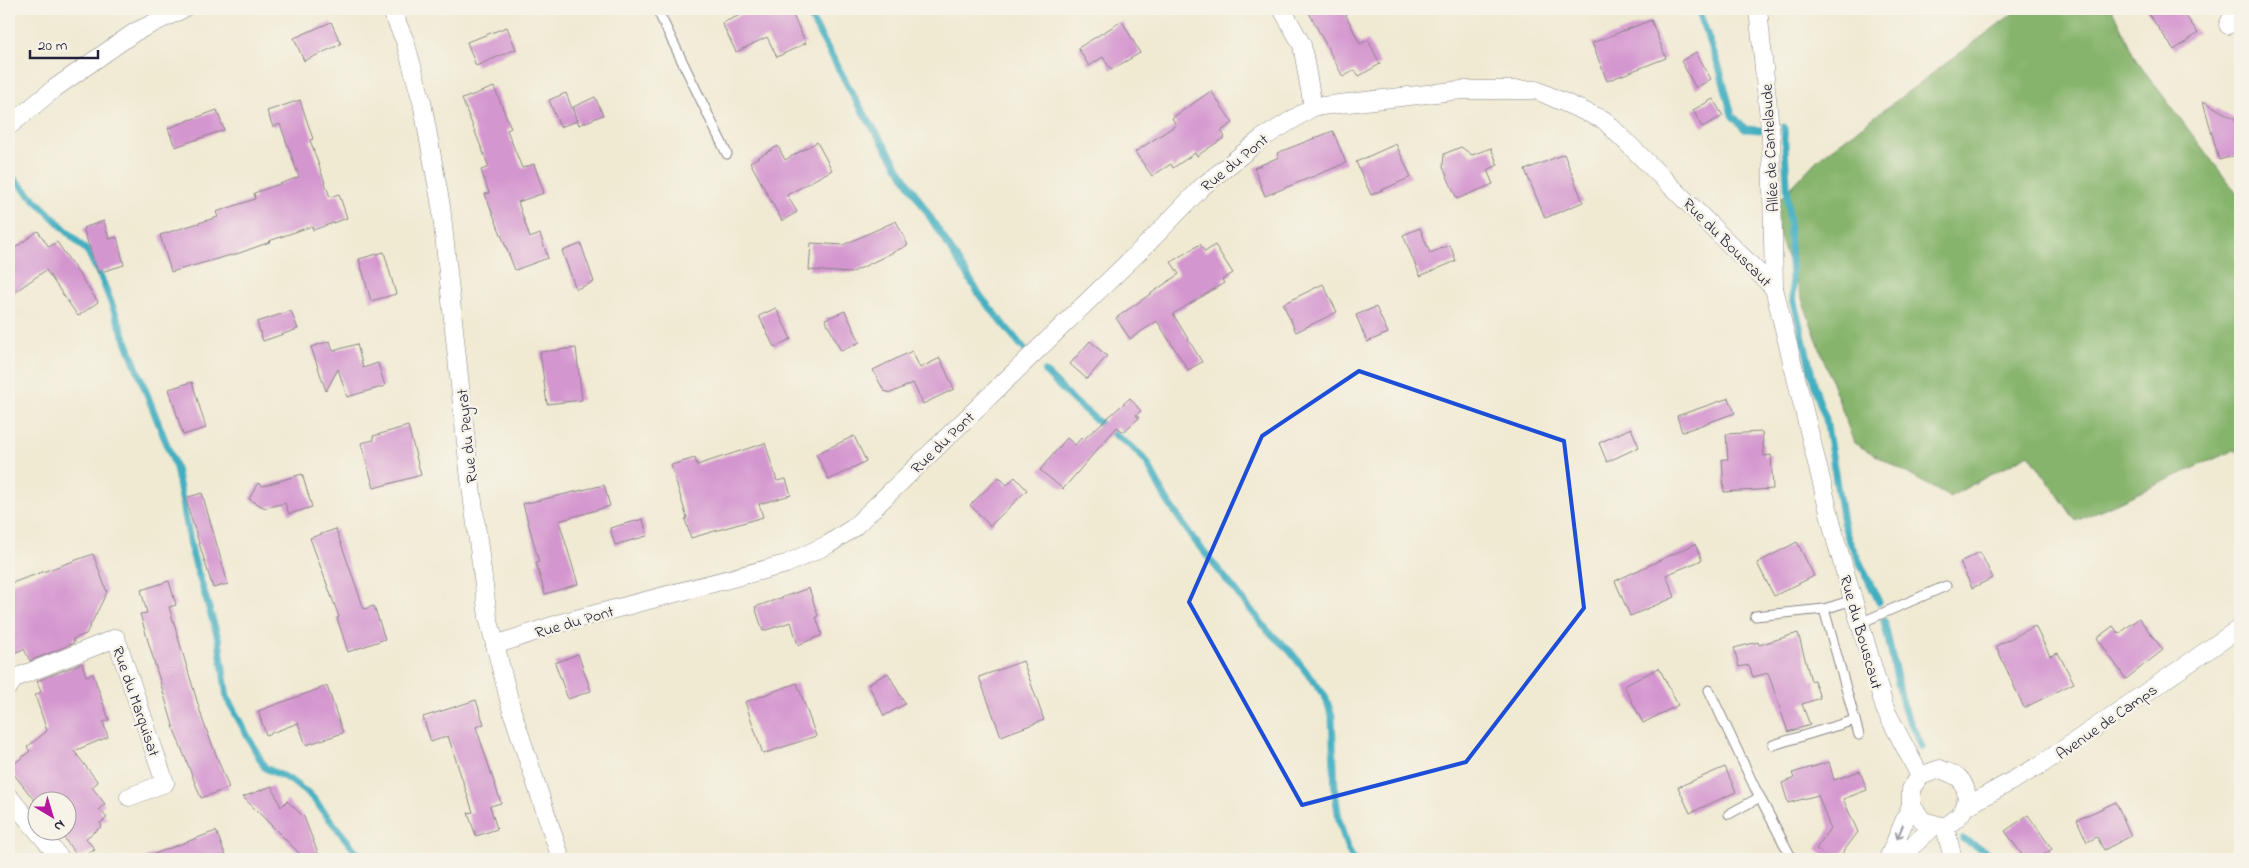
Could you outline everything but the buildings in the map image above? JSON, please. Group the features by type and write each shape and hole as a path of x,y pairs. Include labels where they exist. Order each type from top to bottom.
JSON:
{"street":[{"path":"9,126 55,88 135,32 183,9"},
{"name":"Rue du Peyrat","path":"391,9 405,41 422,102 441,206 469,471 488,617 512,711 561,859"},
{"path":"1282,9 1302,45 1314,107"},
{"name":"Allée de Cantelaude","path":"1758,9 1771,138 1774,288"},
{"path":"2228,24 2236,9"},
{"name":"Rue du Bouscaut","path":"1314,107 1462,90 1536,90 1604,120 1774,288 1834,531 1885,710 1920,776"},
{"name":"Rue du Pont","path":"495,645 561,623 786,564 829,544 854,528 1142,249 1203,186 1261,139 1314,107"},
{"name":"Avenue de Camps","path":"1967,806 2042,764 2240,628"},
{"name":"Rue du Marquisat","path":"9,686 15,678 116,638 165,783 130,797"},
{"path":"1888,859 1911,805 1911,789 1920,776 1940,769 1958,778 1964,787 1967,806 1959,817 1939,826 1898,859"},
{"path":"9,797 61,859"},
{"path":"1911,805 1922,821 1939,826"},
{"path":"1939,826 1953,859"}],"lane":[{"path":"657,9 728,154"},
{"path":"1860,623 1946,586"},
{"path":"1756,616 1824,609 1853,600"},
{"path":"1824,609 1859,735"},
{"path":"1709,690 1792,859"},
{"path":"1773,745 1855,720"},
{"path":"1729,814 1760,797"}],"highlighted area":[{"path":"1359,371 1564,441 1584,608 1466,762 1302,805 1189,602 1262,436"}],"green space":[{"path":"2019,9 2112,9 2136,60 2240,198 2240,453 2234,450 2076,521 2029,454 1949,497 1854,443 1770,210 1818,159"}],"waterway":[{"path":"806,9 858,104 981,297 1024,349"},
{"path":"1698,9 1720,70 1732,115 1745,129 1760,130"},
{"path":"1784,127 1793,298 1817,395 1826,419 1843,522 1848,538 1879,602"},
{"path":"9,174 88,252 103,282 176,468 193,556 219,641 227,698 265,768 289,779 312,797 362,859"},
{"path":"1045,372 1074,401 1133,448 1146,461 1166,499 1192,537 1268,631 1290,651 1325,696 1332,716 1335,792 1339,820 1347,847 1353,859"},
{"path":"1884,621 1904,709 1922,747"},
{"path":"1963,839 1985,851 1991,859"}]}
